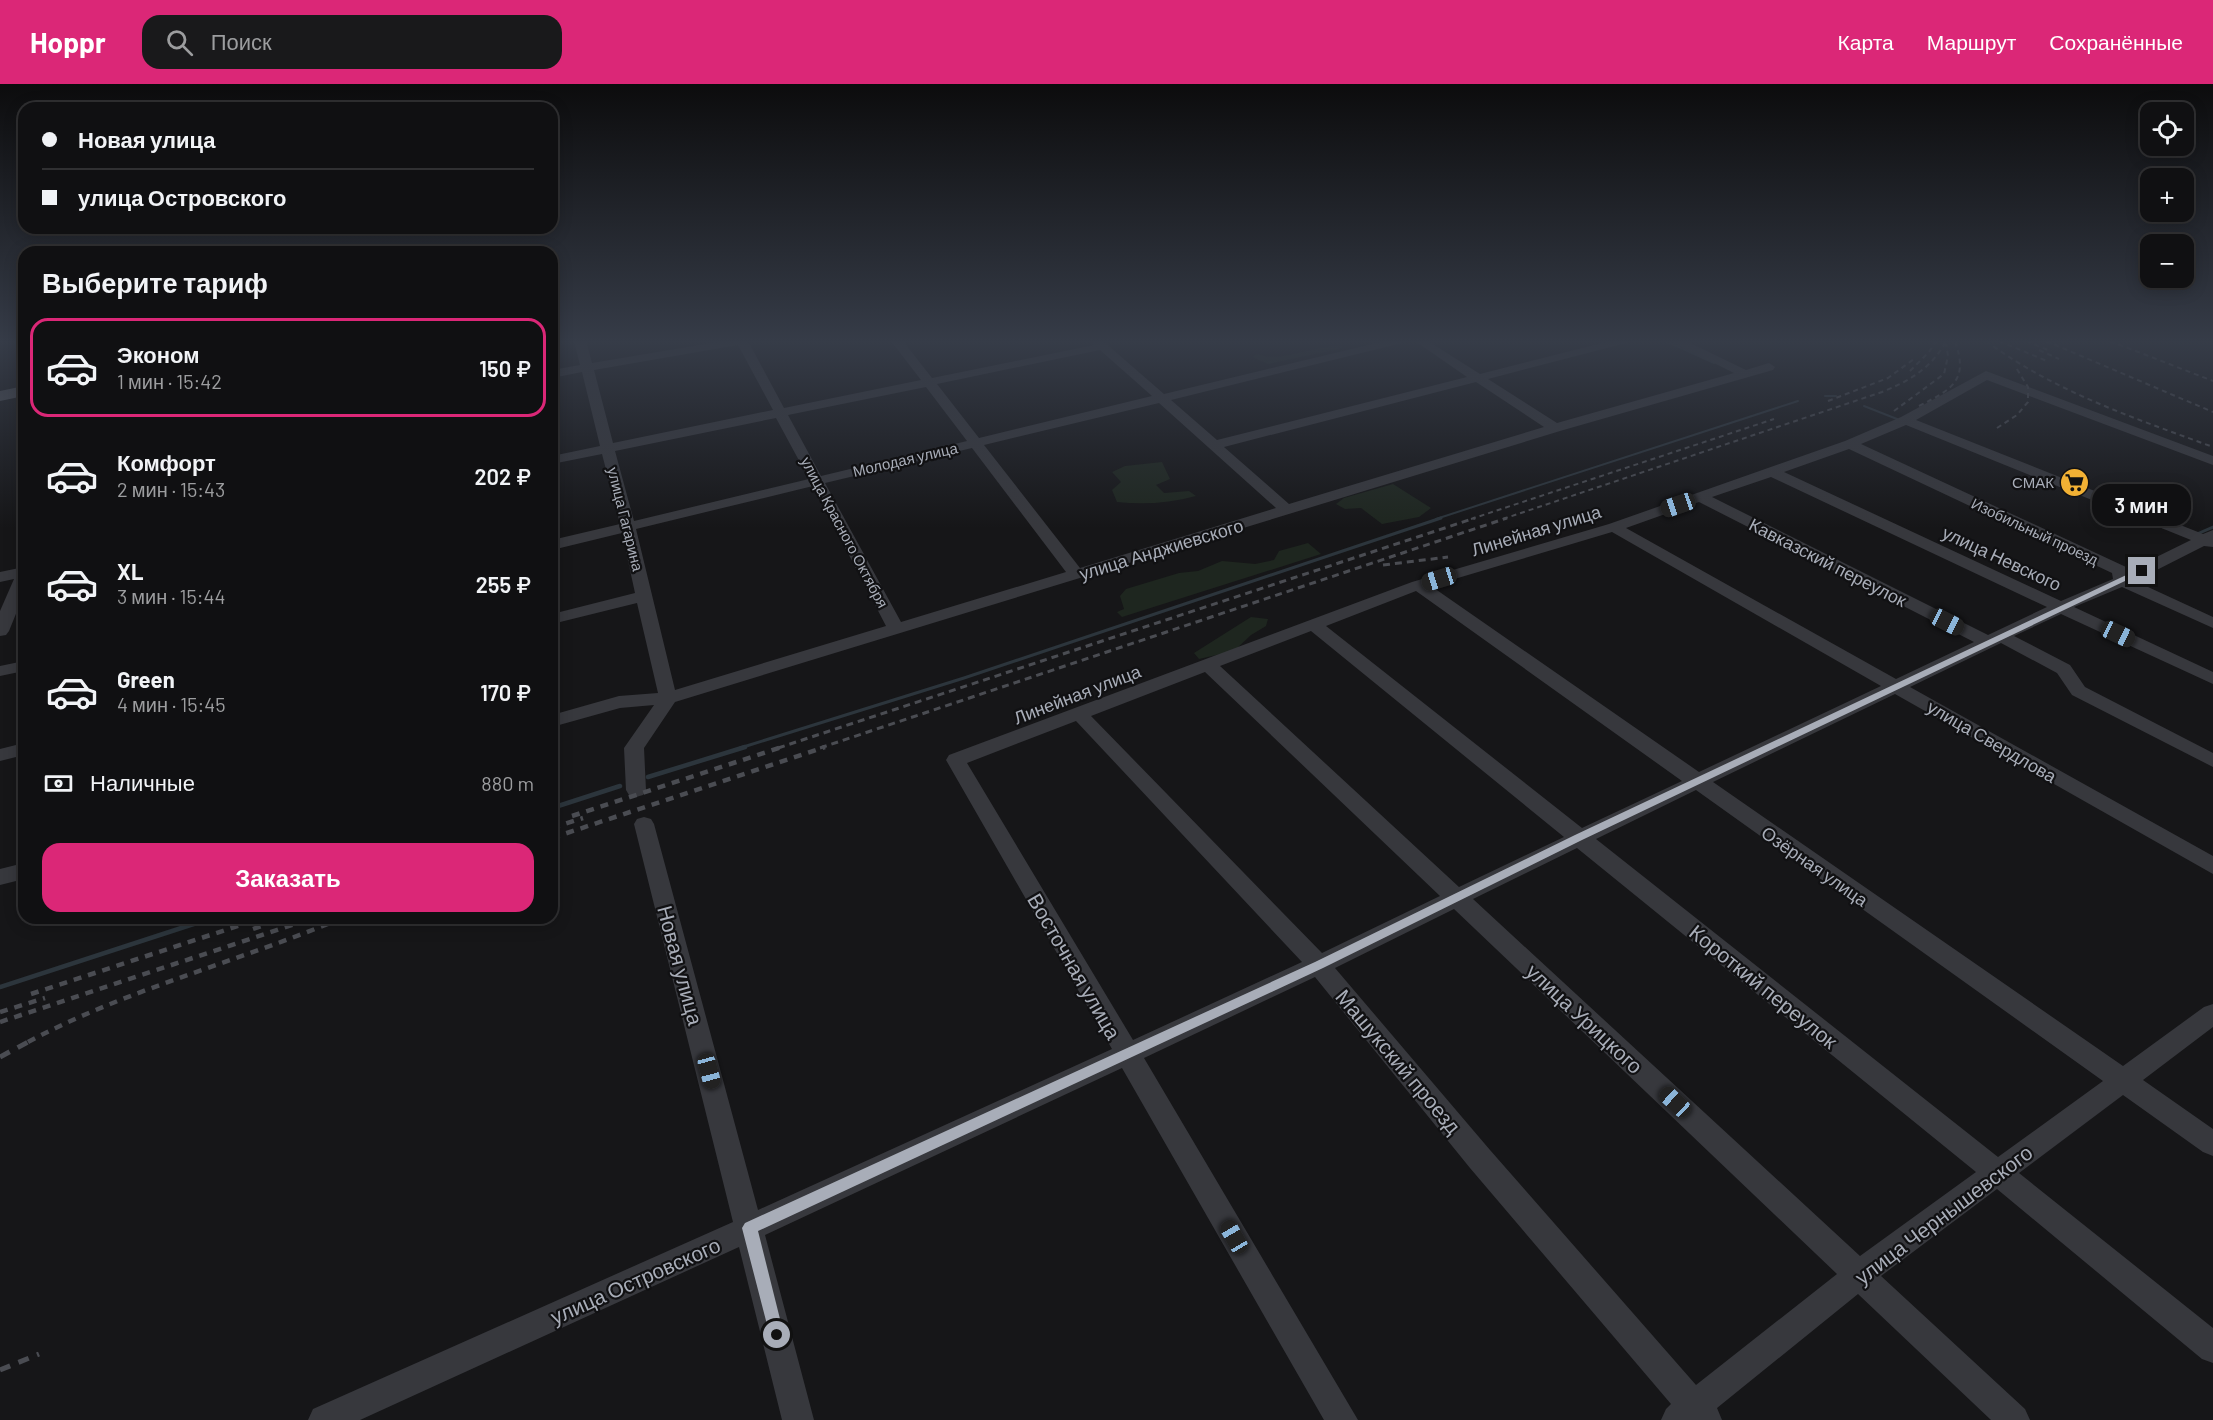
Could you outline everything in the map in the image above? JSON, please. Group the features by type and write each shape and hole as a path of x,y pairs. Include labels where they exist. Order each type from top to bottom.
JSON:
{"street":[{"name":"улица Гагарина","path":"595,403 628,526 668,698"},
{"name":"улица Красного Октября","path":"775,403 896,629"},
{"path":"558,459 830,403"},
{"path":"945,403 1077,575"},
{"name":"Молодая улица","path":"558,543 1135,403"},
{"path":"1168,403 1287,510"},
{"path":"1214,445 1378,403"},
{"path":"1518,403 1556,428"},
{"name":"улица Анджиевского","path":"558,719 619,702 668,698 1640,403"},
{"name":"Линейная улица","path":"956,760 1418,585 1614,527 1850,444 1906,420 1936,403"},
{"name":"Линейная улица","path":"2061,403 2213,461"},
{"path":"1906,420 2210,540"},
{"name":"Изобильный проезд","path":"1850,444 2120,570 2122,581 2213,623"},
{"name":"улица Невского","path":"1773,472 2213,679"},
{"name":"Кавказский переулок","path":"1700,497 1994,639 2064,669 2078,692 2213,761"},
{"name":"улица Свердлова","path":"1614,527 2213,866"},
{"name":"улица Островского","path":"324,1420 750,1228 1319,965 1578,838 2061,607 2210,540"},
{"path":"0,577 18,574"},
{"name":"Озёрная улица","path":"1418,585 1695,782 2213,1144"},
{"path":"0,630 18,587"},
{"path":"558,618 645,596"},
{"name":"Короткий переулок","path":"1314,625 2213,1348"},
{"name":"улица Урицкого","path":"1208,665 2014,1420"},
{"path":"0,671 18,667"},
{"path":"636,790 634,748 668,698"},
{"name":"Машукский проезд","path":"1079,714 1319,965 1693,1416"},
{"path":"0,755 18,750"},
{"name":"Восточная улица","path":"956,760 1342,1420"},
{"name":"Новая улица","path":"644,824 798,1420"},
{"path":"0,877 18,872"},
{"name":"улица Чернышевского","path":"1693,1416 1860,1274 2213,1014"}],"shaded area":[{"path":"1162,462 1170,479 1156,485 1164,493 1189,491 1196,496 1157,503 1117,502 1112,490 1121,482 1112,472 1125,466"},
{"path":"1393,484 1431,508 1419,517 1382,524 1361,508 1345,509 1336,504 1344,498"},
{"path":"1308,543 1321,554 1122,617 1117,612 1124,609 1120,596 1126,589 1179,573 1198,571 1222,561 1255,564 1274,560 1279,551"},
{"path":"1251,617 1268,619 1266,626 1251,635 1234,651 1199,659 1194,653"}],"waterway":[{"path":"1436,519 1791,403"},
{"path":"1864,406 1897,419"},
{"path":"740,748 964,678 1441,518"},
{"path":"2197,534 2213,527"},
{"path":"648,777 745,747"},
{"path":"558,806 620,786"},
{"path":"0,987 194,924"}],"railway":[{"path":"1503,519 1848,403"},
{"path":"1894,411 1904,403"},
{"path":"1919,406 1924,403"},
{"path":"1997,428 2017,415 2027,403"},
{"path":"2099,403 2213,447"},
{"path":"2193,403 2213,412"},
{"path":"1471,519 1774,419"},
{"path":"778,748 1475,518"},
{"path":"820,748 1507,518"},
{"path":"1383,565 1448,557"},
{"path":"572,816 782,747"},
{"path":"558,836 825,747"},
{"path":"558,826 583,818"},
{"path":"31,994 244,924"},
{"path":"253,929 267,924"},
{"path":"0,1022 295,924"},
{"path":"30,1041 104,1006 327,924"},
{"path":"0,1012 45,998"},
{"path":"0,1057 30,1041"},
{"path":"0,1370 39,1354"}],"place":[{"name":"СМАК","path":"2075,482"}],"route":[{"path":"777,1335 750,1228 1319,965 1578,838 2061,607 2142,571"}]}
